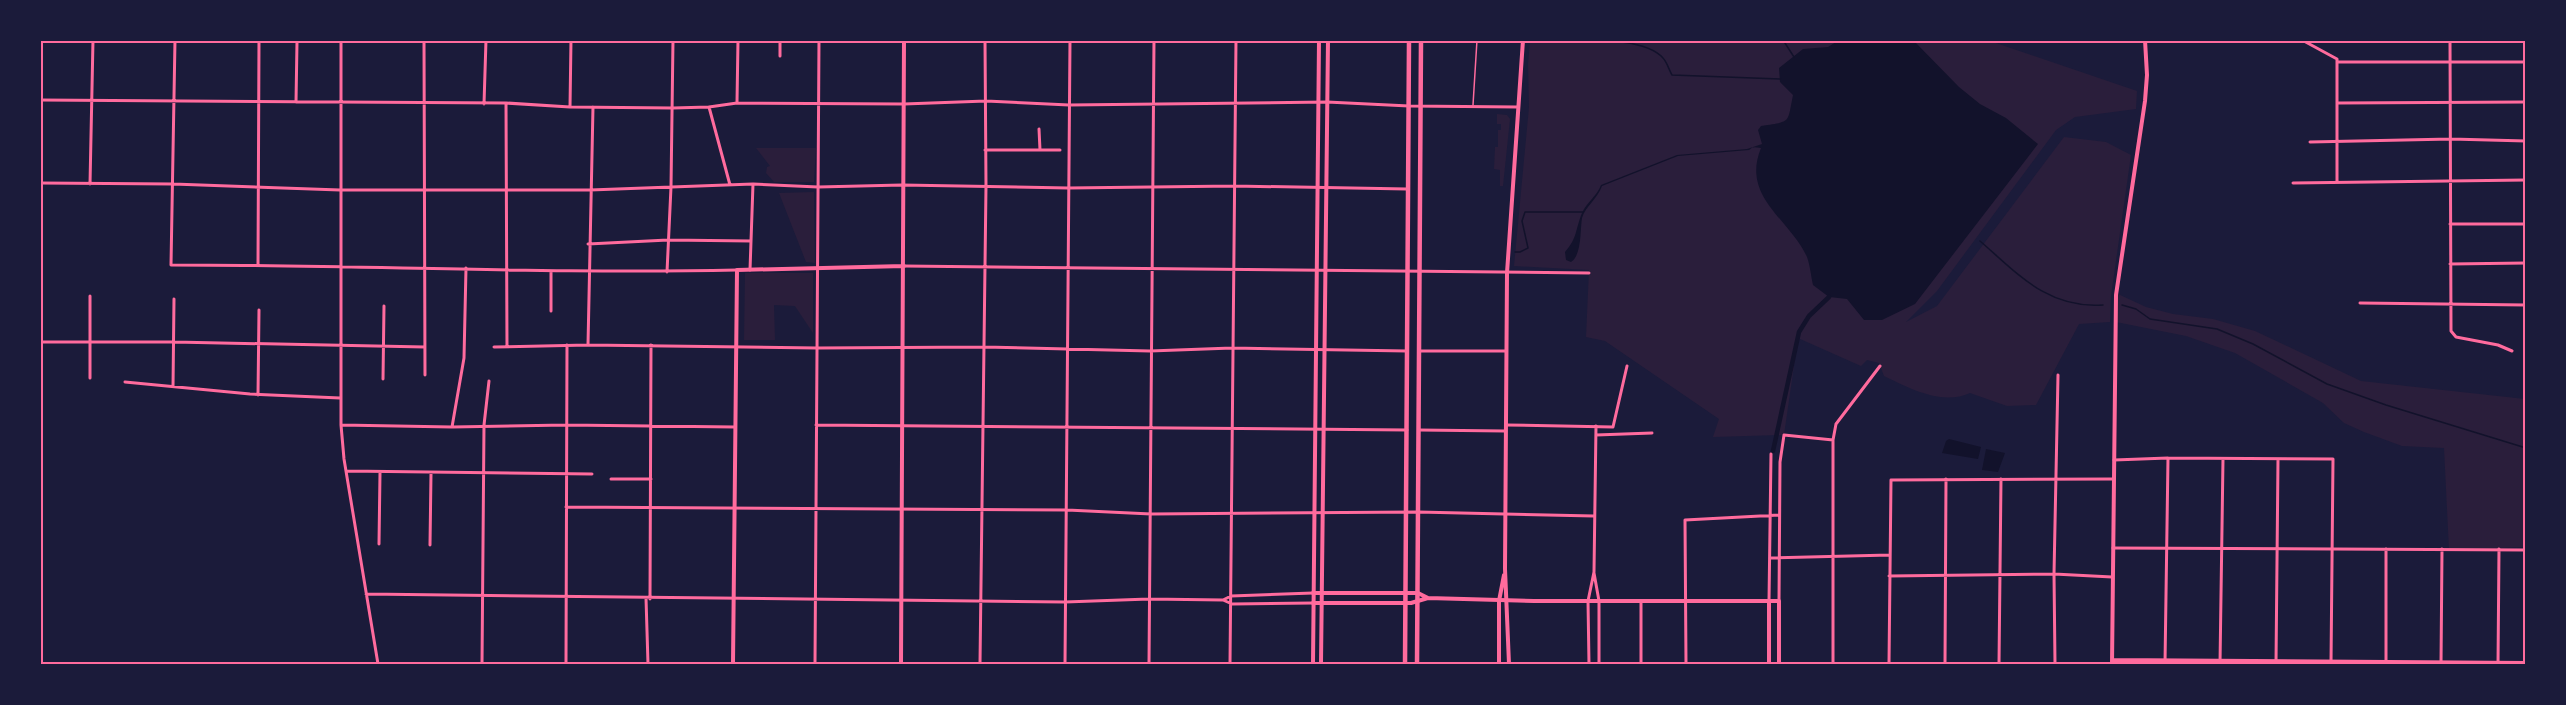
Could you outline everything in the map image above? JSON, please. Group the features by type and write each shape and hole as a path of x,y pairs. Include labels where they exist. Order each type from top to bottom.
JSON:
{"main road":[{"path":"1405,664 1409,40"},
{"path":"1417,664 1421,40"},
{"path":"1408,351 1419,351"},
{"path":"1407,430 1419,430"}],"street":[{"path":"90,184 93,40"},
{"path":"175,40 171,265 340,265 667,272 903,266 1589,273"},
{"path":"258,265 259,40"},
{"path":"341,40 341,425 346,471 378,664"},
{"path":"424,40 425,375"},
{"path":"484,104 486,40"},
{"path":"570,107 571,40"},
{"path":"667,272 671,187 673,40"},
{"path":"737,103 738,40"},
{"path":"780,40 780,56"},
{"path":"815,664 819,40"},
{"path":"901,664 904,40"},
{"path":"980,664 986,186 985,40"},
{"path":"1065,664 1070,40"},
{"path":"1149,664 1154,40"},
{"path":"1230,664 1236,40"},
{"path":"1313,664 1319,40"},
{"path":"1321,664 1328,40"},
{"path":"1509,664 1505,568 1507,273 1523,40"},
{"path":"2145,40 2147,57 2145,101 2116,295 2112,460 2112,662 2526,663"},
{"path":"2302,40 2337,59 2338,62 2337,182"},
{"path":"2450,40 2451,331 2456,337 2498,345 2512,351"},
{"path":"296,102 297,42"},
{"path":"2338,62 2526,62"},
{"path":"40,100 506,103 570,107 673,108 709,107 737,103 819,102 903,104 986,102 1068,105 1327,102 1408,106 1518,107"},
{"path":"2338,103 2526,102"},
{"path":"506,103 507,347"},
{"path":"588,345 592,107"},
{"path":"709,107 730,185"},
{"path":"1040,129 1040,150"},
{"path":"2310,142 2451,139 2526,141"},
{"path":"985,150 1060,150"},
{"path":"2293,183 2526,180"},
{"path":"40,183 173,184 340,190 505,188 590,190 753,184 818,188 902,184 1068,188 1234,186 1407,189"},
{"path":"750,270 753,184"},
{"path":"2450,224 2526,225"},
{"path":"588,244 668,240 751,241"},
{"path":"2450,264 2526,263"},
{"path":"452,427 464,358 466,268"},
{"path":"551,270 551,311"},
{"path":"733,664 736,509 736,270"},
{"path":"90,296 92,342 90,378"},
{"path":"173,387 174,299"},
{"path":"2360,303 2526,305"},
{"path":"383,378 384,306"},
{"path":"258,395 259,310"},
{"path":"40,342 340,344 425,347"},
{"path":"494,347 567,345 817,348 903,346 1150,351 1232,348 1408,351"},
{"path":"566,664 567,345"},
{"path":"648,664 651,345"},
{"path":"1419,351 1506,351"},
{"path":"1506,425 1613,427 1627,366"},
{"path":"1833,664 1833,440 1836,424 1880,366"},
{"path":"2055,664 2054,574 2058,375"},
{"path":"482,664 484,425 489,381"},
{"path":"126,382 258,395 340,398"},
{"path":"341,425 735,427"},
{"path":"816,425 1407,430"},
{"path":"1596,426 1594,572 1599,601 1599,664"},
{"path":"1419,430 1505,431"},
{"path":"1596,435 1652,433"},
{"path":"1779,664 1780,462 1784,435 1833,440"},
{"path":"1769,664 1771,454"},
{"path":"2165,663 2168,458"},
{"path":"2220,663 2223,459"},
{"path":"2276,663 2278,459"},
{"path":"2112,460 2333,459 2331,663"},
{"path":"1770,469 1780,462"},
{"path":"346,471 431,474 592,474"},
{"path":"379,544 380,473"},
{"path":"430,545 431,474"},
{"path":"1945,664 1946,478"},
{"path":"611,479 651,479"},
{"path":"1999,664 2001,479"},
{"path":"1889,664 1891,480 2112,479"},
{"path":"566,507 1067,510 1151,514 1418,512 1594,516"},
{"path":"1686,664 1685,520 1779,515"},
{"path":"2112,548 2526,549"},
{"path":"2386,549 2386,663"},
{"path":"2441,664 2442,549"},
{"path":"2498,664 2499,549"},
{"path":"1770,558 1890,555"},
{"path":"1499,664 1499,601 1505,568"},
{"path":"1589,664 1588,601 1594,572"},
{"path":"1889,576 2054,574 2112,577"},
{"path":"1223,600 1231,596 1313,593 1418,593 1428,598 1499,601 1779,601"},
{"path":"1364,593 1364,603"},
{"path":"366,594 981,599 1065,602 1149,598 1223,600 1232,604 1405,603 1428,598"},
{"path":"1641,601 1641,664"}],"lane":[{"path":"1473,107 1477,40"}],"shaded area":[{"path":"1839,40 1914,41 1959,87 1980,104 2006,118 2038,144 1915,304 1882,320 1864,320 1847,299 1829,297 1813,285 1807,257 1762,194 1757,180 1756,165 1761,148 1753,147 1762,144 1758,130 1761,126 1783,122 1790,111 1793,95 1780,82 1779,68 1803,49 1828,47"},
{"path":"1530,41 1990,41 2137,91 2136,109 2075,117 2056,130 1937,291 1906,322 1937,306 2064,137 2106,142 2131,155 2111,296 2110,322 2079,324 2036,405 2007,406 1970,393 1948,398 1926,394 1884,376 1879,363 1867,360 1861,366 1798,338 1784,435 1713,437 1719,419 1605,341 1586,337 1589,270 1514,266 1529,107"},
{"path":"1497,114 1507,115 1510,119 1503,186 1500,186 1500,170 1494,169 1498,130 1501,130 1501,124 1497,124"},
{"path":"1753,147 1749,150 1678,156 1602,186 1582,218 1580,242 1575,259 1571,262 1566,260 1565,252 1574,238 1582,213 1601,185 1677,155"},
{"path":"756,148 816,148 814,182 774,182 766,173 767,167 770,166"},
{"path":"814,192 815,263 806,262 779,193"},
{"path":"745,273 813,273 813,333 795,306 774,305 775,340 744,340"},
{"path":"2118,294 2146,307 2173,314 2213,319 2255,331 2361,381 2525,399 2525,547 2449,550 2444,448 2402,446 2364,432 2344,423 2323,403 2235,353 2186,336 2116,322"},
{"path":"1949,439 1981,447 1978,459 1942,453"},
{"path":"1986,449 2005,453 1998,472 1982,470"}],"waterway":[{"path":"1556,40 1612,41 1642,46 1663,58 1672,75 1781,79"},
{"path":"1783,40 1794,57"},
{"path":"1515,252 1528,248 1522,221 1525,212 1583,212"},
{"path":"1980,241 2021,277 2050,295 2083,305 2103,305"},
{"path":"1773,451 1799,332 1809,316 1829,297"},
{"path":"2122,305 2136,309 2150,319 2217,329 2253,344 2327,384 2386,405 2526,448"}]}
